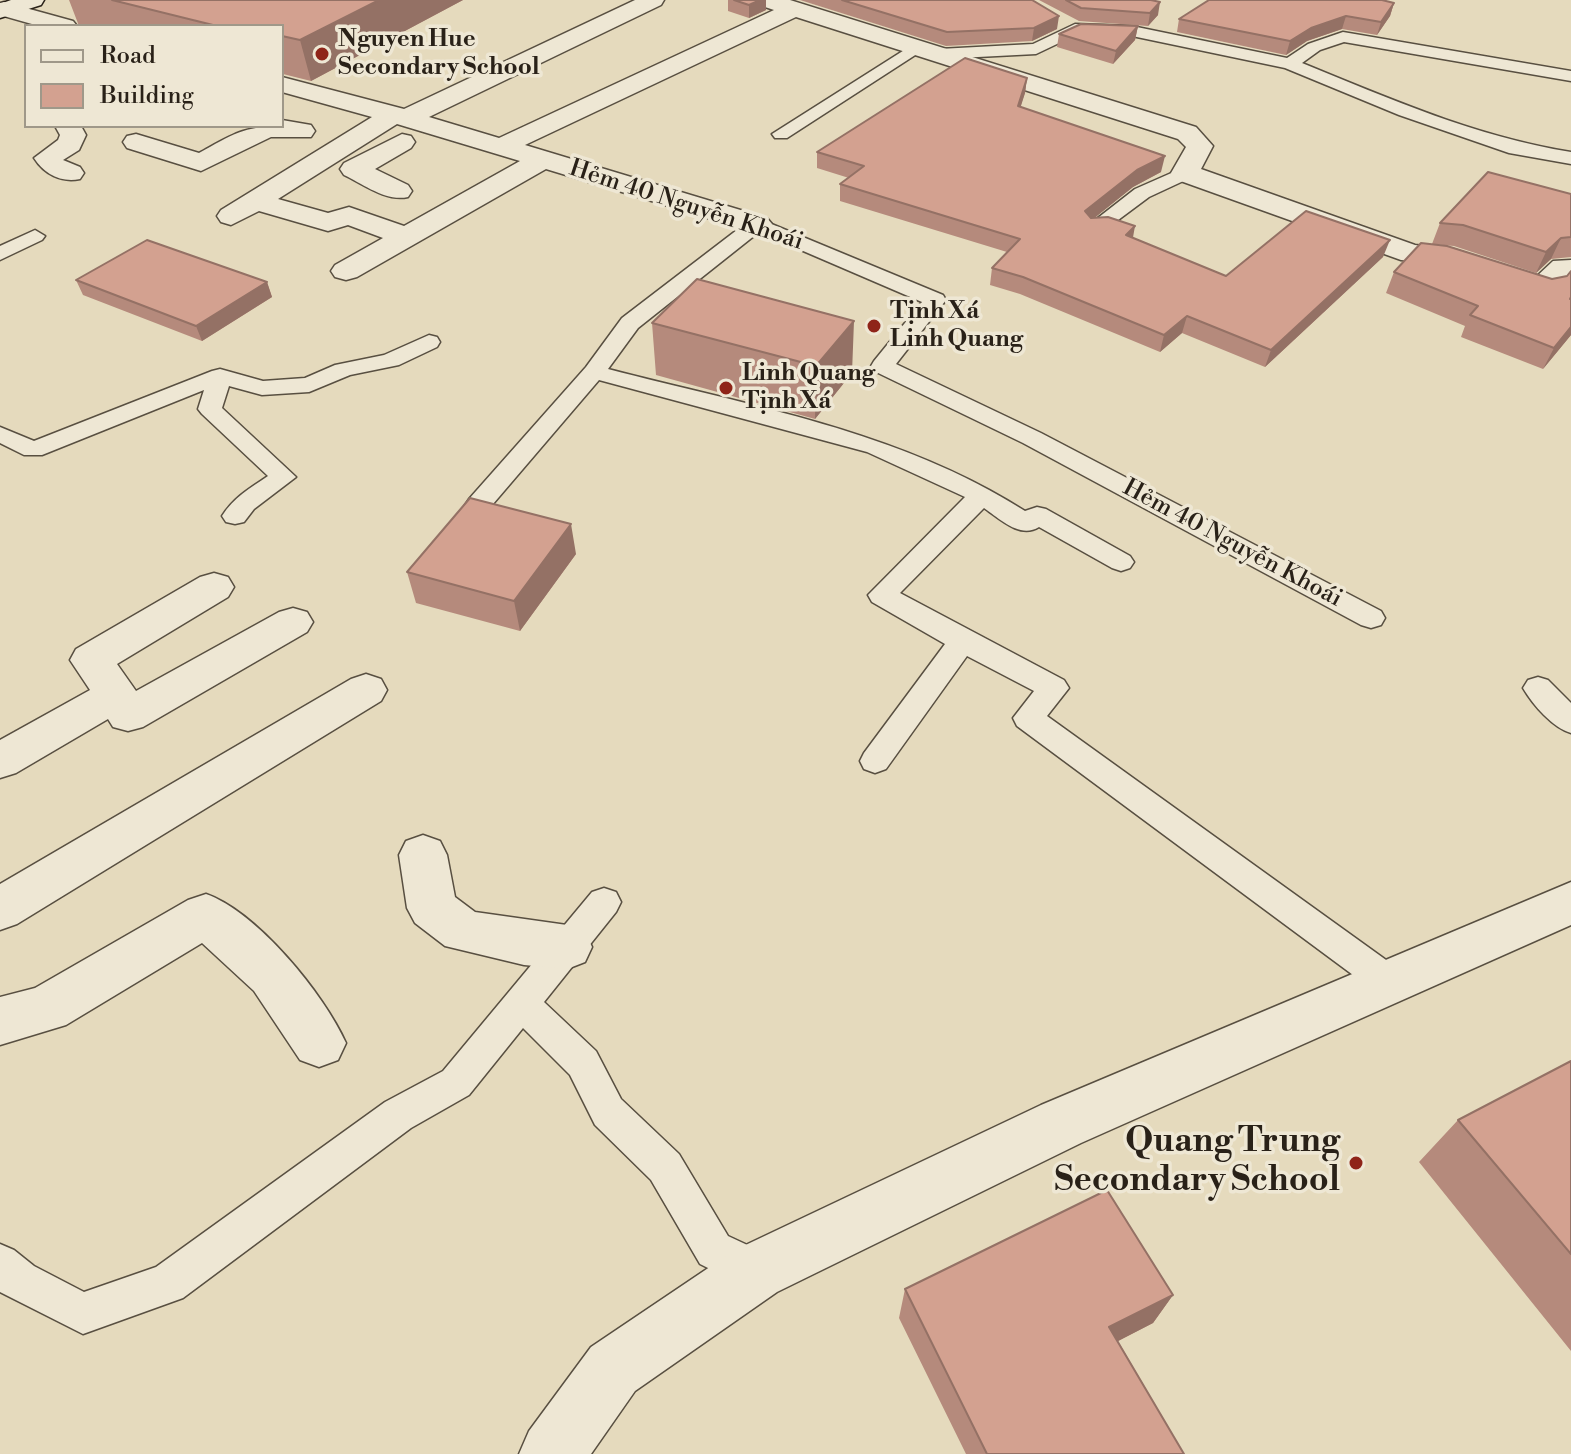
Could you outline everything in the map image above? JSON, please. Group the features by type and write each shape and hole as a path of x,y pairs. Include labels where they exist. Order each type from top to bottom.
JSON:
{"street":[{"path":"2,10 33,0"},
{"path":"407,237 349,216 328,222 243,209 410,119 653,0"},
{"path":"767,0 1187,133 1200,146 1185,173 1412,254 1442,255 1543,288 1564,267"},
{"path":"500,147 796,8"},
{"path":"2,10 57,24"},
{"name":"Hẻm 40 Nguyễn Khoái","path":"284,85 410,119 757,224"},
{"path":"302,131 349,103"},
{"path":"398,191 354,169 410,119"},
{"path":"284,127 302,131"},
{"path":"70,128 73,135 70,144 48,158 52,165 70,173"},
{"path":"193,132 148,145 201,163 265,130 277,128"},
{"path":"276,154 301,139 302,131"},
{"path":"346,271 542,160"},
{"path":"214,587 91,660 128,715 293,622"},
{"path":"0,909 366,690"},
{"path":"0,761 116,695"},
{"path":"423,855 432,908 463,931 524,943 567,947"},
{"path":"552,1454 613,1369 756,1271 1061,1124 1571,903"},
{"path":"0,1021 47,1008 206,915 272,975 319,1043"}],"lane":[{"path":"1053,15 1075,29"},
{"path":"781,134 928,51 1036,49 1075,29 1132,31 1290,64 1405,111 1515,149 1571,158"},
{"path":"1290,64 1314,47 1343,37 1571,76"},
{"path":"1095,228 1142,193 1185,173"},
{"path":"478,505 594,372 630,323 757,224"},
{"name":"Hẻm 40 Nguyễn Khoái","path":"757,224 935,300 882,366 1032,438 1371,618"},
{"path":"0,254 35,236"},
{"path":"0,434 33,450 220,376 262,388 309,385 343,370 391,360 429,342"},
{"path":"594,372 876,447 982,495 1027,524 1037,515 1121,562"},
{"path":"220,376 210,409 284,477 245,503 235,516"},
{"path":"982,495 882,595 962,641 1054,688 1028,718 1388,981"},
{"path":"875,761 962,641"},
{"path":"1538,688 1571,722"},
{"path":"0,1264 19,1281 83,1313 168,1283 398,1115 456,1083 604,902"},
{"path":"521,1003 583,1063 608,1112 665,1167 714,1250 756,1271"}],"building":[{"path":"112,0 379,0 300,40 284,36 284,24 209,24"},
{"path":"734,0 760,0 749,5"},
{"path":"842,0 1032,0 1059,16 1034,28 947,32"},
{"path":"1066,0 1160,2 1150,13 1081,8"},
{"path":"1209,0 1382,0 1394,3 1381,22 1346,16 1311,28 1290,41 1179,19"},
{"path":"1081,24 1138,26 1116,51 1059,34"},
{"path":"965,58 1027,78 1018,106 1165,156 1137,170 1085,211 1091,218 1108,217 1135,226 1126,235 1226,276 1306,211 1390,240 1271,350 1187,316 1164,335 1023,277 992,268 1020,239 840,184 864,166 817,152"},
{"path":"1488,172 1571,194 1571,237 1561,238 1546,252 1463,225 1440,223"},
{"path":"147,240 267,282 196,326 76,280"},
{"path":"1421,243 1447,246 1552,279 1567,276 1571,271 1571,327 1554,348 1470,315 1478,306 1394,272"},
{"path":"697,279 854,321 816,366 652,323"},
{"path":"470,498 571,524 514,601 407,572"},
{"path":"1571,1061 1571,1254 1458,1120"},
{"path":"1107,1190 1173,1295 1109,1327 1184,1454 987,1454 905,1289"}],"place":[{"name":"Nguyen Hue Secondary School","path":"322,54"},
{"name":"Tịnh Xá Linh Quang","path":"874,326"},
{"name":"Linh Quang Tịnh Xá","path":"726,388"},
{"name":"Quang Trung Secondary School","path":"1356,1163"}]}
